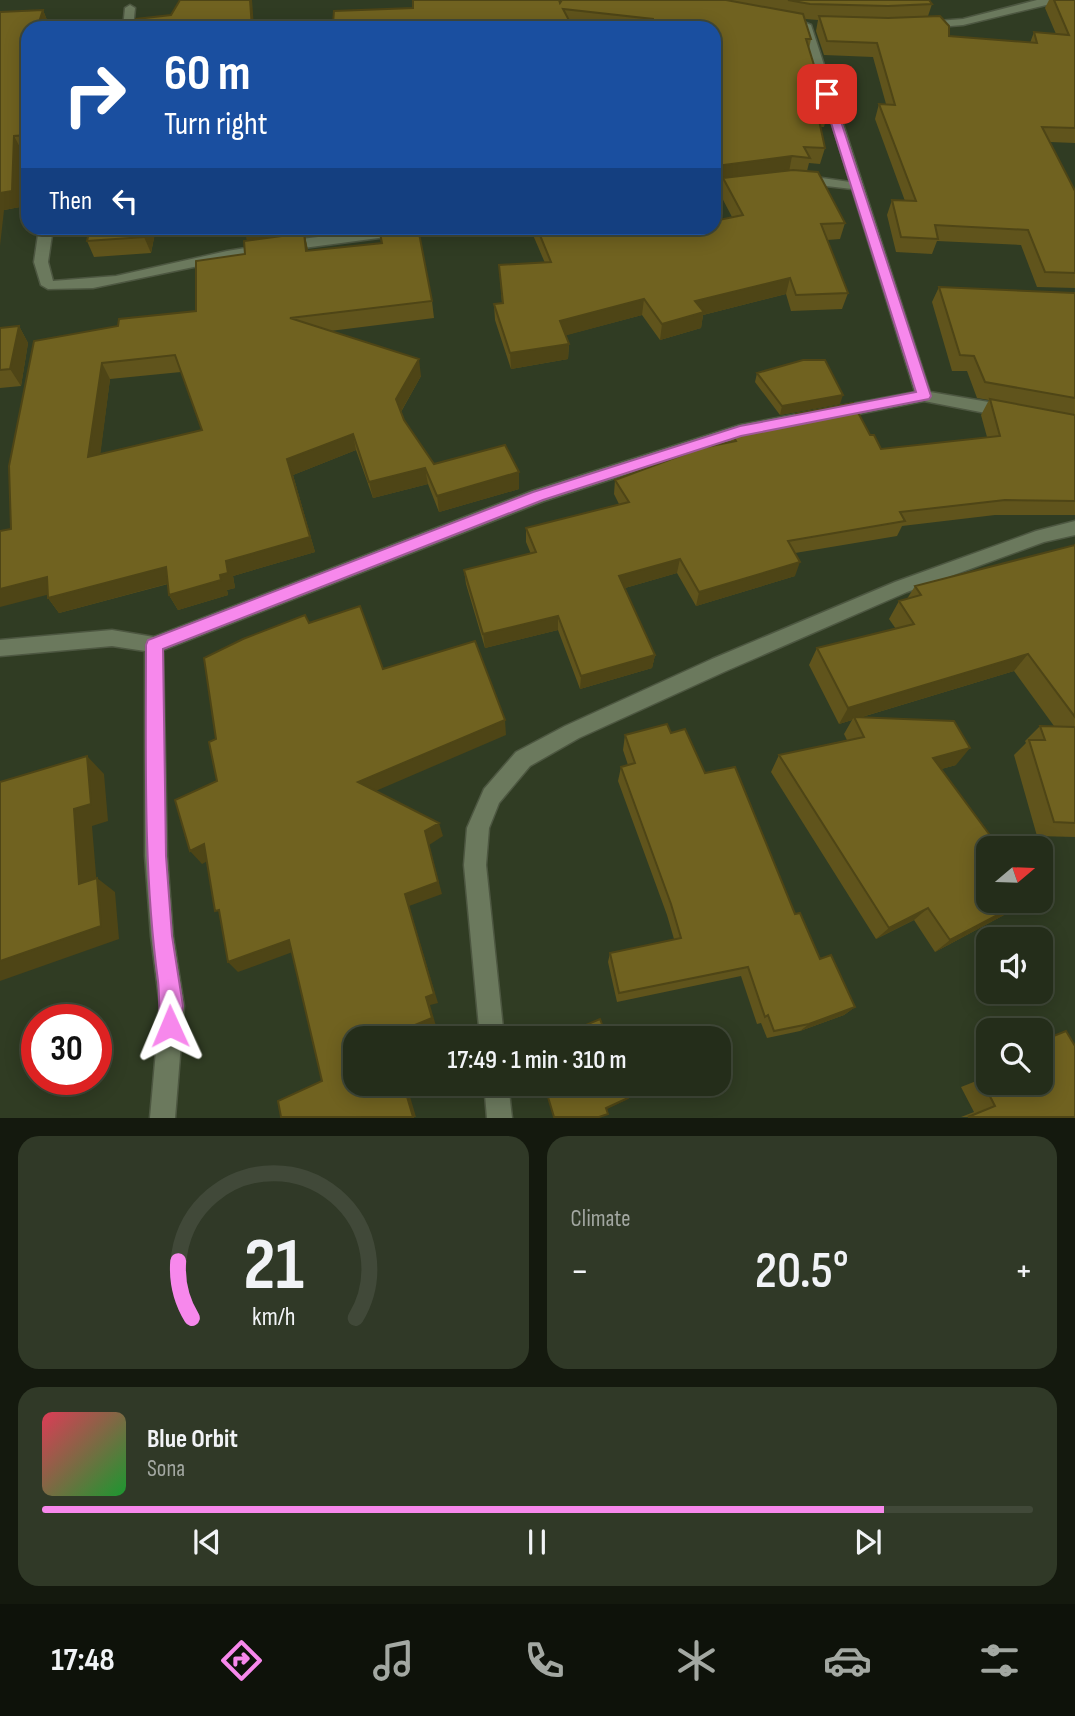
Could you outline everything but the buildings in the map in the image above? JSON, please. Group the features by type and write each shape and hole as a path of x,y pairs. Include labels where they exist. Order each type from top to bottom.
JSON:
{"street":[{"path":"911,26 963,22 1045,1 1062,0"},
{"path":"129,21 130,8"},
{"path":"793,22 812,25 855,186 924,396"},
{"path":"789,178 855,186"},
{"path":"721,187 764,182"},
{"path":"44,235 39,267 48,285 73,286 155,273 228,255 373,235"},
{"path":"0,648 112,638 154,645 538,496 740,431 924,396 1019,413"},
{"path":"491,1026 475,864 478,828 491,796 523,759 572,732 719,665 901,587 1042,536 1075,528"},
{"path":"154,645 156,856 162,936 172,1006 162,1118"},
{"path":"497,1096 500,1118"}],"route":[{"path":"170,1026 172,1006 162,936 156,856 154,645 538,496 740,431 924,396 827,94"}]}
